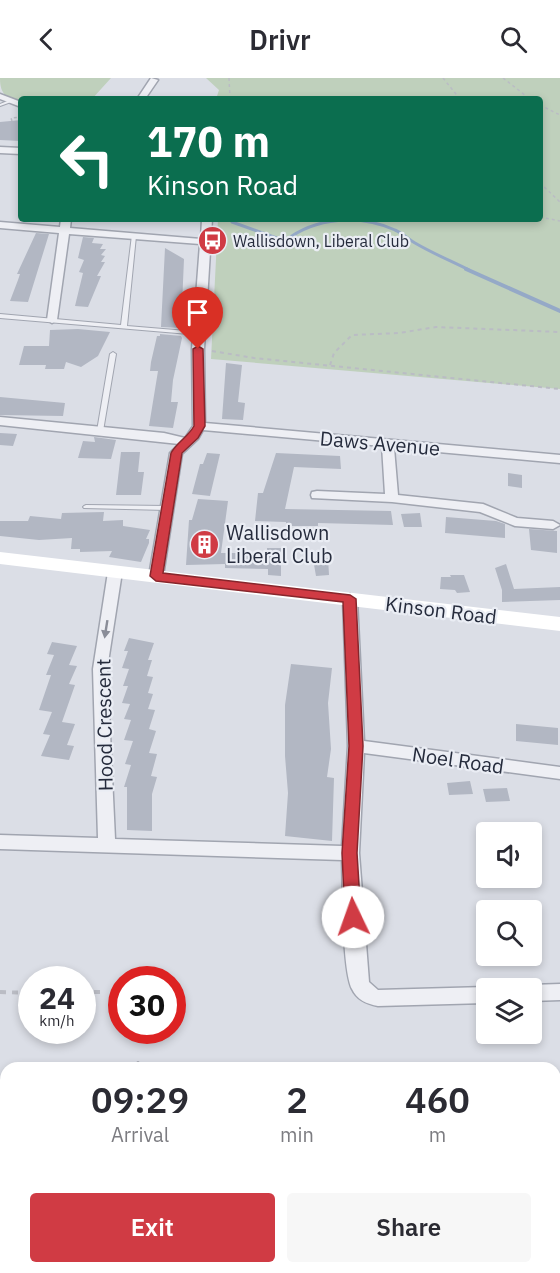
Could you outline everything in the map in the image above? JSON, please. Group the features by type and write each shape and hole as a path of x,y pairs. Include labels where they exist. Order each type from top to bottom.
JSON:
{"street":[{"path":"143,96 154,80"},
{"path":"0,96 18,104"},
{"path":"0,150 18,151"},
{"path":"52,320 66,222"},
{"path":"156,576 176,453 194,436 199,426 198,349 207,222"},
{"path":"0,225 206,242"},
{"path":"0,421 164,437 186,442"},
{"name":"Daws Avenue","path":"199,426 560,459"},
{"path":"388,444 392,498"},
{"path":"317,495 392,498 483,508 515,522 553,525"},
{"name":"Kinson Road","path":"0,558 560,624"},
{"name":"Hood Crescent","path":"107,844 100,669 115,572"},
{"path":"350,599 356,746 350,853 356,959 360,986 363,991 378,999 476,995"},
{"name":"Noel Road","path":"356,746 560,773"},
{"path":"0,842 350,853"},
{"path":"542,993 560,992"}],"lane":[{"path":"0,105 10,101"},
{"path":"124,327 134,236"},
{"path":"0,316 199,334"},
{"path":"100,430 113,354"},
{"path":"86,507 167,508"}],"path":[{"path":"229,78 230,96"},
{"path":"442,78 457,96"},
{"path":"503,78 526,96"},
{"path":"543,106 560,115"},
{"path":"12,121 11,118 18,117"},
{"path":"543,186 560,202"},
{"path":"543,217 560,221"},
{"path":"330,365 334,353 352,336 399,333 436,327 560,332"},
{"path":"198,349 254,358 560,389"},
{"path":"0,992 18,993"},
{"path":"96,992 104,992"}],"green space":[{"path":"0,78 111,78 95,96 18,96 18,102 5,95 1,88"},
{"path":"206,78 560,78 560,389 211,359 218,222 543,222 543,96 217,96 219,90"}],"building":[{"path":"18,120 18,141 0,140 0,122"},
{"path":"36,233 49,234 28,302 10,301 20,274 17,274"},
{"path":"83,237 94,238 92,243 103,244 100,249 106,249 101,255 105,256 101,262 105,262 97,276 101,276 88,307 75,306 83,273 79,272 84,260 78,258"},
{"path":"165,248 184,259 181,328 161,327"},
{"path":"78,329 110,332 98,356 81,367 66,362 64,369 45,369 46,365 19,365 24,346 49,346 50,330"},
{"path":"160,334 182,338 173,380 171,402 178,402 173,428 149,426 158,371 150,371 151,362 157,336"},
{"path":"226,363 242,365 238,402 245,403 243,420 222,419"},
{"path":"0,397 65,403 63,416 0,415"},
{"path":"0,433 17,434 13,446 0,445"},
{"path":"94,437 116,440 111,459 78,458 83,441 95,442"},
{"path":"121,452 140,452 138,472 144,472 141,495 116,495"},
{"path":"207,453 220,454 210,496 192,494 200,464 203,464"},
{"path":"276,453 340,456 341,469 294,467 285,509 391,511 393,525 318,523 318,526 286,526 286,522 255,521 258,493 263,493"},
{"path":"508,473 522,475 522,488 508,486"},
{"path":"198,499 228,501 221,553 267,553 267,548 281,548 281,576 268,575 268,569 225,568 225,564 186,565 189,520 192,520"},
{"path":"104,512 103,521 123,520 123,526 150,530 146,539 149,539 149,543 141,562 109,557 112,551 80,552 80,549 71,549 72,538 39,540 0,536 0,521 28,521 30,516 61,519 62,513"},
{"path":"420,513 422,527 404,527 401,514"},
{"path":"446,517 496,521 505,524 505,538 445,533"},
{"path":"529,529 557,531 557,553 531,550"},
{"path":"328,558 329,575 316,576 313,559"},
{"path":"506,564 514,589 560,587 560,600 502,602 502,590 495,568"},
{"path":"450,575 464,575 470,592 457,593 455,590 440,589 441,577 451,577"},
{"path":"129,638 154,643 148,660 152,660 147,676 153,677 148,693 153,694 148,709 155,710 149,729 156,731 149,753 157,754 151,776 157,777 152,794 152,831 127,830 127,787 124,787 131,765 125,764 133,741 124,740 131,720 124,719 130,704 122,703 128,686 123,686 129,669 122,668 128,651 124,651"},
{"path":"52,642 77,646 69,665 77,666 69,684 75,685 62,722 75,724 67,745 74,746 69,760 41,756 50,735 43,734 52,712 39,710 51,675 46,675 54,655 47,654"},
{"path":"291,664 332,668 328,703 331,749 327,777 334,778 332,841 285,836 288,793 285,705"},
{"path":"516,724 558,728 558,745 516,741"},
{"path":"470,781 473,794 449,795 447,783"},
{"path":"507,788 510,801 486,802 483,789"}],"waterway":[{"path":"232,222 285,241 310,227 331,222"},
{"path":"367,222 395,230 421,247 469,270"},
{"path":"466,269 560,311"}],"place":[{"name":"Wallisdown, Liberal Club","path":"212,241"},
{"name":"Wallisdown Liberal Club","path":"205,544"}],"route":[{"path":"198,349 199,426 194,436 176,453 156,576 350,599 356,746 350,853 353,917"}]}
